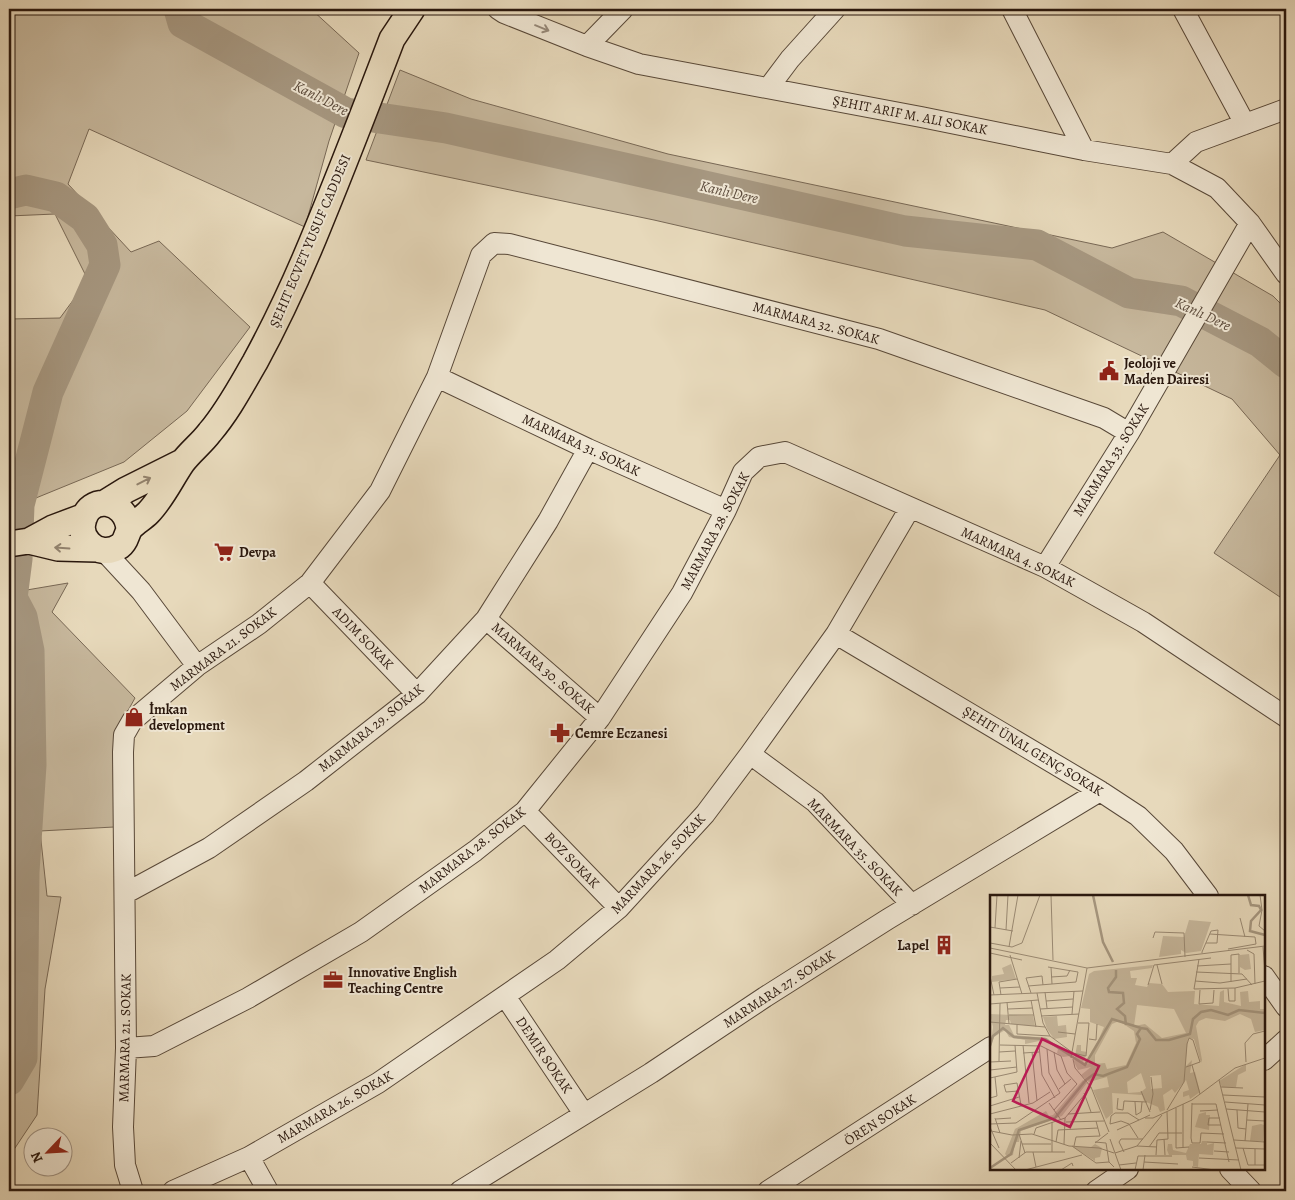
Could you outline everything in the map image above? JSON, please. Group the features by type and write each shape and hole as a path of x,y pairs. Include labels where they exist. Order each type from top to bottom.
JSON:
{"main road":[{"name":"ŞEHIT ECVET YUSUF CADDESI","path":"184,461 210,432 238,393 269,337 297,279 392,39 412,9"},
{"path":"100,550 90,545 82,531 82,523 85,516 93,507 106,503 126,490 184,461"},
{"path":"19,543 58,548 100,550 118,547 129,532 149,513 184,461"},
{"path":"106,503 113,504 126,514 129,532"},
{"path":"19,543 85,516"}],"street":[{"name":"ŞEHIT ARIF M. ALI SOKAK","path":"498,9 587,46 639,64 1084,150 1172,164 1217,188 1250,223 1286,274"},
{"path":"587,46 623,9"},
{"path":"769,88 790,59 835,9"},
{"path":"1012,9 1084,150"},
{"path":"1183,9 1245,124"},
{"path":"1172,164 1196,142 1286,109"},
{"name":"MARMARA 33. SOKAK","path":"1044,567 1129,433 1218,282 1250,223"},
{"name":"MARMARA 21. SOKAK","path":"133,1191 125,1165 123,1127 126,1048 124,735 132,721 197,666 259,624 310,583 380,491 437,377 481,255 494,243"},
{"name":"MARMARA 32. SOKAK","path":"494,243 509,244 879,339 1104,418 1129,433"},
{"name":"MARMARA 31. SOKAK","path":"437,377 588,449 726,510"},
{"name":"MARMARA 29. SOKAK","path":"126,893 209,848 306,781 417,694 486,619 548,521 588,449"},
{"name":"MARMARA 4. SOKAK","path":"759,457 785,452 1044,567 1143,622 1286,716"},
{"name":"MARMARA 28. SOKAK","path":"126,1048 154,1046 248,998 361,932 475,851 525,811 600,718 682,593 726,510 743,472 759,457"},
{"name":"MARMARA 26. SOKAK","path":"173,1191 249,1157 378,1083 557,960 620,908 704,814 750,754 836,634 910,508"},
{"path":"129,532 130,561 141,591"},
{"path":"100,550 141,591 197,666"},
{"path":"310,583 417,694"},
{"name":"MARMARA 30. SOKAK","path":"486,619 600,718"},
{"name":"ŞEHIT ÜNAL GENÇ SOKAK","path":"836,634 1100,791 1138,816 1174,851 1207,895"},
{"name":"MARMARA 35. SOKAK","path":"750,754 815,802 912,906"},
{"name":"MARMARA 27. SOKAK","path":"460,1191 651,1073 765,997 1100,791"},
{"name":"BOZ SOKAK","path":"525,811 620,908"},
{"path":"1265,977 1286,1007"},
{"name":"DEMIR SOKAK","path":"505,996 584,1114"},
{"path":"1265,1059 1286,1040"},
{"name":"ÖREN SOKAK","path":"768,1191 990,1048"},
{"path":"249,1157 268,1191"},
{"path":"1096,1191 1127,1170"},
{"path":"1231,1170 1251,1191"}],"shaded area":[{"path":"9,9 311,9 359,53 329,141 305,227 89,129 68,184 131,252 159,241 250,327 187,411 124,462 9,509 9,319 60,318 88,280 55,214 9,216"},
{"path":"400,70 471,99 668,154 1112,248 1163,232 1273,296 1286,309 1286,601 1214,553 1280,455 1232,399 1045,310 654,220 366,160"},
{"path":"68,583 52,612 135,698 116,732 114,827 40,831 47,896 61,897 45,989 37,1115 28,1128 22,1128 22,1138 9,1157 9,986 15,925 9,922 9,741 20,736 16,645 9,634 9,593"}],"waterway":[{"name":"Kanlı Dere","path":"179,9 183,23 346,113 446,128 905,231 1037,245 1129,293 1181,301 1260,342 1286,363"},
{"path":"9,194 26,190 56,197 85,218 102,245 105,265 48,392 19,505 17,559 12,598 22,617 29,651 31,765 24,872 22,1058 9,1080"}],"place":[{"name":"Jeoloji ve Maden Dairesi","path":"1109,371"},
{"name":"Devpa","path":"224,552"},
{"name":"İmkan development","path":"134,717"},
{"name":"Cemre Eczanesi","path":"560,733"},
{"name":"Lapel","path":"944,945"},
{"name":"Innovative English Teaching Centre","path":"333,980"}]}
